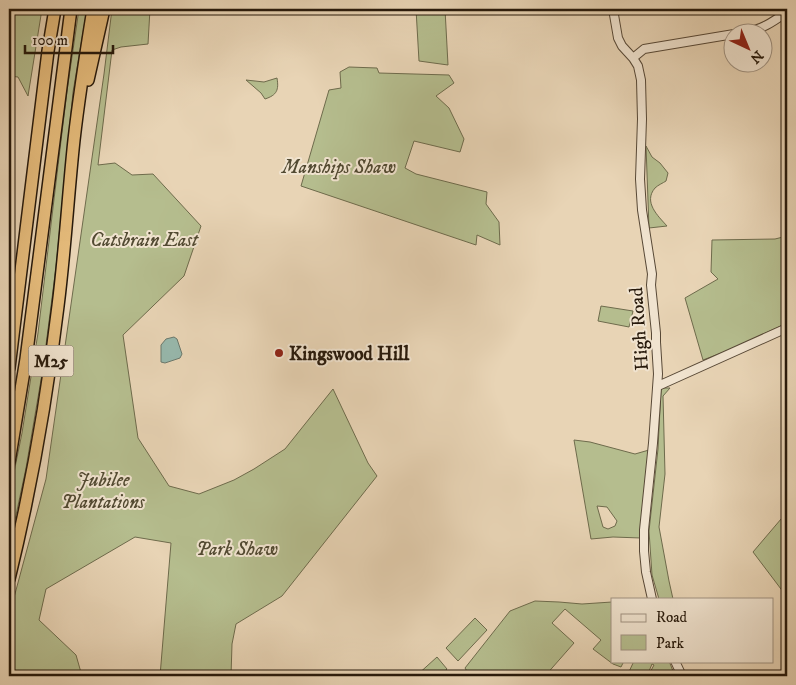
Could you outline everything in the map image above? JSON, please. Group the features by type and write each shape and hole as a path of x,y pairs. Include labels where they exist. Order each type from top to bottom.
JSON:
{"highway":[{"name":"M25","path":"9,368 47,61 56,9"},
{"name":"M25","path":"9,462 28,344 71,9"},
{"name":"M25","path":"9,579 30,485 50,369 74,140 93,9"},
{"name":"M25","path":"74,140 104,9"}],"street":[{"name":"High Road","path":"613,9 618,38 638,66 641,80 640,187 652,274 651,285 656,333 658,386 654,443 644,530 646,572 652,598"},
{"path":"772,22 787,12"},
{"path":"633,58 644,49 724,36"},
{"path":"658,386 787,328"},
{"path":"675,662 682,676"}],"green space":[{"path":"9,9 42,9 28,96 18,77 9,76"},
{"path":"79,9 87,9 73,92 56,267 43,368 26,468 9,548 9,497 22,433 38,333 67,91"},
{"path":"112,9 150,9 148,44 112,50 98,165 115,163 132,175 153,174 201,226 184,276 123,335 138,438 169,486 199,494 234,480 285,449 333,389 368,463 377,476 282,596 236,624 232,644 231,676 160,676 171,543 135,537 46,589 39,620 76,655 82,676 9,676 9,616 46,479"},
{"path":"416,9 445,9 448,65 419,61"},
{"name":"Manships Shaw","path":"349,67 377,68 379,73 449,75 454,83 436,96 449,108 464,139 460,152 414,141 405,168 416,174 487,192 486,204 499,222 500,245 477,235 476,245 301,186 329,90 341,88 340,72"},
{"path":"277,78 278,86 276,92 265,99 246,80 264,82"},
{"path":"646,146 652,157 668,173 666,181 655,188 651,198 653,208 667,226 649,228"},
{"path":"787,236 787,254 785,255 787,261 787,323 703,360 685,298 718,279 711,272 712,240 775,239"},
{"path":"601,306 633,311 629,327 598,321"},
{"path":"661,388 670,388 663,396 665,474 659,527 673,598 659,598 652,575 649,531 658,449"},
{"path":"574,440 590,442 635,454 649,450 641,538 613,537 591,539","holes":["597,506 607,507 617,521 615,526 608,529 603,527"]},
{"path":"787,512 787,597 753,552"},
{"path":"535,601 582,604 611,602 611,662 624,662 621,667 613,664 593,649 601,640 565,609 552,623 574,643 545,676 470,676 465,668 510,611"},
{"path":"475,618 487,630 458,661 446,648"},
{"path":"437,657 447,669 439,676 416,676"},
{"path":"634,662 669,662 675,676 648,676 654,665 652,664 647,676 627,676"}],"water":[{"path":"174,337 177,339 182,354 180,358 165,363 161,362 161,345 166,339"}],"place":[{"name":"Kingswood Hill","path":"279,353"}],"park label":[{"name":"Catsbrain East","path":"144,239"},
{"name":"Jubilee Plantations","path":"103,490"},
{"name":"Park Shaw","path":"237,548"}]}
